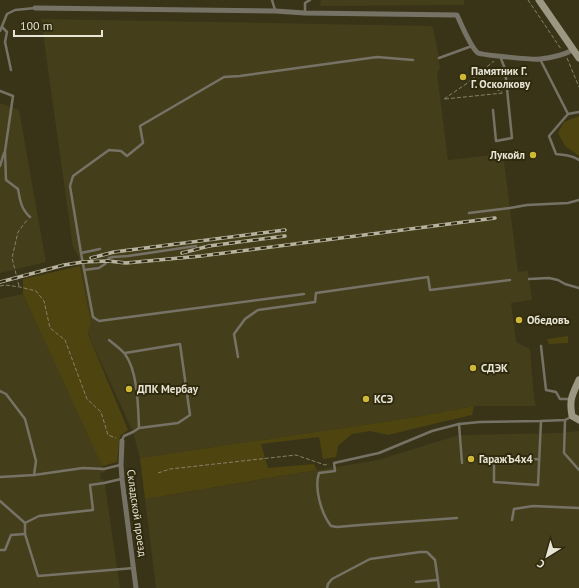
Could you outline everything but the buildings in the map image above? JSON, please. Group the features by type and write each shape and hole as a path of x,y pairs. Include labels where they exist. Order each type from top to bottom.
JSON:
{"street":[{"path":"539,0 579,58"},
{"path":"35,8 457,15 472,46 479,53 540,59 565,54 573,50"},
{"path":"579,380 571,399 568,418 579,420"},
{"name":"Складской проезд","path":"122,441 120,465 136,588"}],"lane":[{"path":"272,0 276,11"},
{"path":"304,13 305,2 310,0"},
{"path":"0,31 7,14 15,10 35,8"},
{"path":"2,26 7,32 5,42 11,70"},
{"path":"439,58 472,46"},
{"path":"493,110 496,141 512,138 505,69 499,56"},
{"path":"304,294 100,320 93,317 70,186 73,176 109,150 121,151 127,156 143,143 140,126 224,77 377,57 413,60"},
{"path":"540,59 568,114"},
{"path":"0,91 13,96 5,151 0,166"},
{"path":"579,112 568,114 549,136 556,154 578,158 579,160"},
{"path":"5,151 6,180 18,189 20,201 25,212 30,216"},
{"path":"469,213 527,205 568,203 579,200"},
{"path":"84,270 99,268 113,256 128,256 196,246"},
{"path":"81,253 100,249"},
{"path":"238,357 234,334 245,319 258,310 315,302 316,293 428,277 430,290 510,280"},
{"path":"529,279 549,278 579,288"},
{"path":"109,340 125,353 131,363 138,396 139,428"},
{"path":"122,441 124,436 139,428 178,423 190,415 180,344 125,353"},
{"path":"541,346 546,390 556,392 560,399 571,399"},
{"path":"0,391 6,394 25,419 36,461 34,475"},
{"path":"457,518 360,524 337,527 331,526 327,520 318,495 317,479 319,473 335,471 334,463 379,453 432,431 459,424 480,422 541,421 568,418 564,453 579,470"},
{"path":"539,459 494,460 494,482 538,485 541,421"},
{"path":"459,424 462,462"},
{"path":"0,477 34,475 83,468 104,468 120,465"},
{"path":"25,522 39,516 93,510 90,485 122,479"},
{"path":"0,501 25,522 25,534 38,576 134,568"},
{"path":"512,520 514,509 533,506 579,508"},
{"path":"0,550 5,550 11,535 25,534"},
{"path":"327,588 332,579 370,559 420,552 427,552 436,560 439,588"},
{"path":"416,582 437,580"}],"path":[{"path":"528,0 565,54 579,87"},
{"path":"499,56 473,79 444,99 508,92"},
{"path":"473,79 503,93"},
{"path":"20,287 12,258 18,232 30,216"},
{"path":"0,286 5,285 20,287 36,291 44,301 50,328 65,340 87,399 101,412 108,435 122,441"},
{"path":"158,473 170,469 296,455 325,465 334,463"}],"shaded area":[{"path":"321,0 464,0 464,5 320,6"},
{"path":"41,19 431,26 437,47 440,68 437,73 448,160 503,154 518,272 528,271 532,300 511,303 516,342 530,349 536,406 474,406 417,417 140,458 133,432 88,334 91,323 79,257 73,247"},
{"path":"0,103 19,110 46,262 0,273"},
{"path":"579,116 579,156 565,146 558,133 564,122"},
{"path":"80,266 91,323 88,334 128,430 120,436 117,462 102,466 23,294 23,279"},
{"path":"23,294 105,472 100,473 101,480 104,479 120,588 0,588 0,299"},
{"path":"568,336 568,343 549,344 547,339"},
{"path":"474,406 472,415 388,435 370,431 352,434 338,446 336,457 323,459 319,437 261,444 268,468 314,464 317,470 145,499 140,458 417,417"},
{"path":"579,431 579,588 156,588 145,499 378,460 459,435 560,433"}],"railway":[{"path":"0,282 64,265 83,262 108,261 126,263 201,256 495,218"},
{"path":"91,258 114,252 285,230"},
{"path":"182,253 209,246 285,236"}],"place":[{"name":"Памятник Г. Г. Осколкову","path":"463,77"},
{"name":"Лукойл","path":"533,155"},
{"name":"Обедовъ","path":"519,320"},
{"name":"СДЭК","path":"473,368"},
{"name":"ДПК Мербау","path":"129,389"},
{"name":"КСЭ","path":"366,399"},
{"name":"ГаражЪ4х4","path":"471,459"}]}
